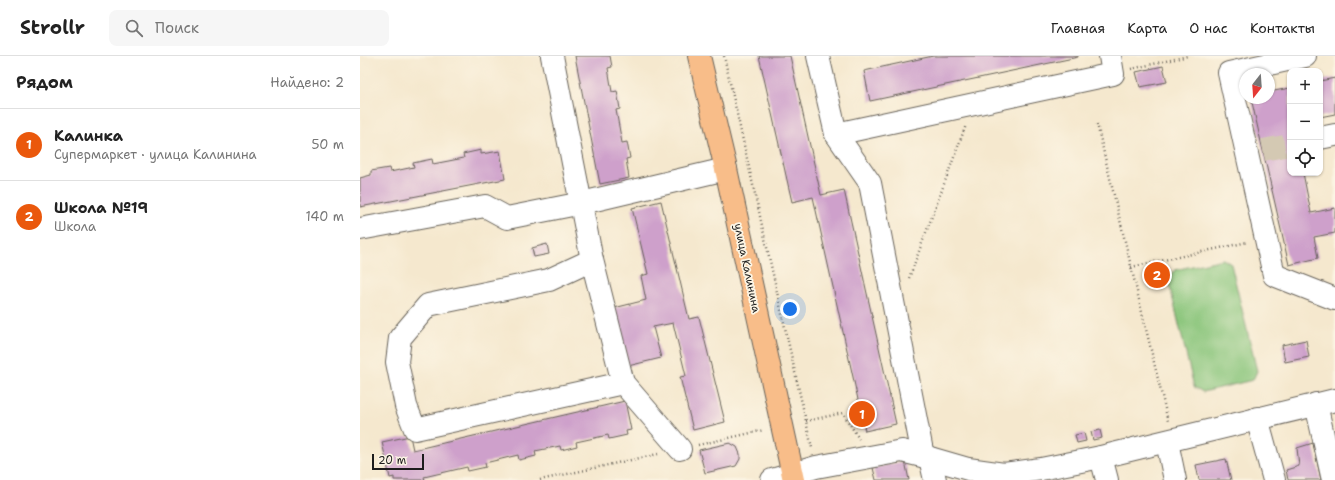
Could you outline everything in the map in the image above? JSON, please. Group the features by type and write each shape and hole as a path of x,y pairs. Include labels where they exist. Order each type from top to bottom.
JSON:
{"main road":[{"name":"улица Калинина","path":"698,56 726,169 793,477"}],"street":[{"path":"552,56 592,260 622,383 680,449"},
{"path":"818,56 836,134 870,183 926,457 935,480"},
{"path":"1305,56 1229,73 1254,151 1266,238 1274,275 1335,299"},
{"path":"836,134 975,103 1112,65"},
{"path":"1323,137 1335,135"},
{"path":"360,229 486,206 507,218 582,203 726,169"},
{"path":"592,260 548,280 428,305 400,338 397,362 406,406 415,429 622,383"},
{"path":"772,480 793,477 816,467 902,451 968,469 1004,474 1041,469 1101,457 1168,433 1257,418 1325,402 1333,480"},
{"path":"1257,418 1274,480"},
{"path":"1168,433 1175,480"},
{"path":"1101,457 1107,480"}],"path":[{"path":"724,56 813,453"},
{"path":"1112,65 1188,56"},
{"path":"906,285 975,103"},
{"path":"1097,124 1168,433"},
{"path":"1131,267 1266,238"},
{"path":"806,421 843,413 870,457"},
{"path":"540,480 767,430"}],"green space":[{"path":"1223,259 1231,264 1257,371 1253,380 1203,392 1194,387 1168,279 1175,270"}],"building":[{"path":"575,56 610,56 612,67 608,68 612,92 617,91 620,109 616,110 622,143 627,142 630,158 626,159 629,178 600,184"},
{"path":"759,56 790,56 821,195 844,190 896,424 865,431 813,197 792,202"},
{"path":"933,56 1078,57 870,101 864,71"},
{"path":"1163,66 1167,82 1140,87 1136,72"},
{"path":"1335,78 1335,114 1323,116 1323,104 1323,80"},
{"path":"1287,89 1287,176 1304,176 1311,213 1335,208 1335,233 1314,237 1318,258 1289,265 1252,104 1275,104 1275,91"},
{"path":"481,150 481,154 500,151 505,179 360,207 360,178 371,175 371,171 389,168 390,172 414,167 413,163 432,159 433,164 464,158 463,154"},
{"path":"661,201 689,319 699,317 725,422 693,430 680,377 686,376 673,323 653,327 661,358 628,366 614,308 646,300 641,276 648,274 632,208"},
{"path":"547,244 549,254 534,257 532,248"},
{"path":"1306,340 1309,357 1285,362 1282,345"},
{"path":"625,401 631,430 626,431 627,435 609,439 608,435 576,442 577,446 561,450 560,446 535,451 536,456 519,460 518,455 485,463 486,467 468,471 467,467 424,477 425,480 394,480 394,477 390,478 382,442 410,436 413,450"},
{"path":"1100,430 1102,438 1093,440 1091,432"},
{"path":"1084,433 1086,441 1077,443 1075,435"},
{"path":"730,443 737,447 740,454 740,459 736,466 705,473 699,450"},
{"path":"1313,443 1321,480 1288,480 1286,470 1299,466 1297,448"},
{"path":"1226,459 1231,480 1199,480 1196,465"},
{"path":"905,461 909,480 876,480 873,468"}],"tunnel":[{"path":"1263,150 1287,146"}],"place":[{"name":"Школа №19","path":"1157,275"},
{"name":"Калинка","path":"862,414"}]}
